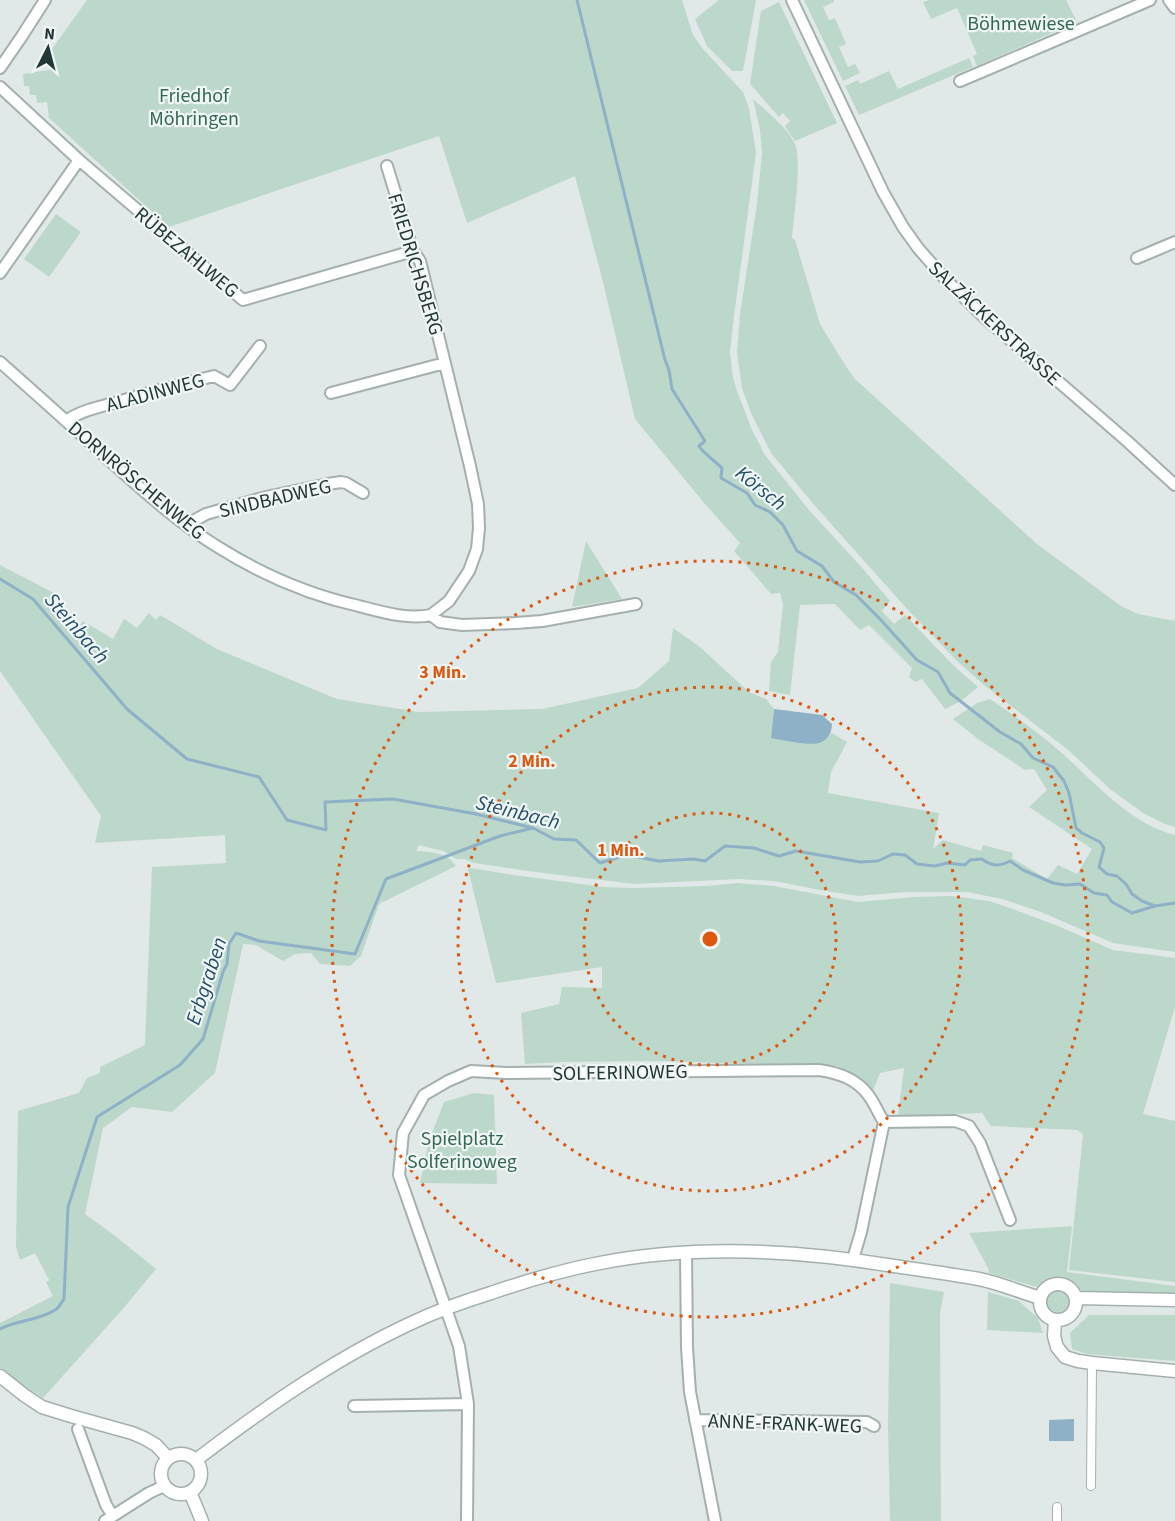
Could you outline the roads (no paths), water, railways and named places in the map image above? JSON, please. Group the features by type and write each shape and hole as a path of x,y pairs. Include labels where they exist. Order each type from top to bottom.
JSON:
{"street":[{"path":"0,68 45,0"},
{"name":"SALZÄCKERSTRASSE","path":"792,0 883,192 918,248 946,280 984,317 1175,485"},
{"path":"960,81 1150,0"},
{"path":"1170,0 1175,8"},
{"name":"RÜBEZAHLWEG","path":"0,87 79,160 243,300 413,251"},
{"path":"0,273 79,160"},
{"name":"FRIEDRICHSBERG","path":"387,166 413,251 420,261 478,504 477,549 469,571 449,601 431,615"},
{"path":"1137,258 1175,242"},
{"name":"ALADINWEG","path":"66,421 74,415 97,408 214,376 230,386 260,345"},
{"name":"DORNRÖSCHENWEG","path":"0,362 159,505 188,527 217,547 257,569 335,601 383,612 421,617 431,615 440,622 462,625 542,621 636,604"},
{"name":"FRIEDRICHSBERG","path":"332,393 445,363"},
{"name":"SINDBADWEG","path":"188,527 206,514 266,497 328,484 346,483 363,493"},
{"name":"SOLFERINOWEG","path":"467,1521 468,1404 459,1346 399,1175 403,1133 424,1095 471,1071 506,1073 819,1071 841,1075 855,1082 869,1095 884,1122"},
{"path":"853,1259 861,1232 884,1122 955,1121 969,1126 980,1143 1010,1220"},
{"path":"196,1460 310,1378 360,1349 424,1317 522,1283 601,1263 720,1251 789,1253 853,1259 981,1280 1040,1298"},
{"path":"686,1253 690,1392 715,1521"},
{"path":"1058,1283 1073,1290 1076,1298 1076,1307 1071,1315 1064,1319 1055,1320 1048,1317 1040,1305 1043,1290 1058,1283"},
{"path":"1076,1298 1175,1300"},
{"path":"1055,1320 1054,1336 1065,1357 1092,1363 1175,1371"},
{"path":"1091,1486 1092,1363"},
{"path":"0,1376 42,1407 132,1433 156,1445 168,1458"},
{"path":"354,1406 468,1404"},
{"name":"ANNE-FRANK-WEG","path":"695,1420 867,1422 874,1426"},
{"path":"78,1429 109,1519 164,1486"},
{"path":"174,1454 186,1454 196,1460 200,1465 201,1478 195,1489 176,1494 164,1486 160,1474 168,1458 174,1454"},
{"path":"190,1492 202,1521"},
{"path":"1057,1507 1057,1521"}],"water":[{"path":"774,709 822,715 832,724 830,733 825,740 815,744 771,738"},
{"path":"1074,1419 1074,1441 1049,1441 1049,1420"}],"waterway":[{"name":"Körsch","path":"577,0 672,389 705,441 699,446 700,448 722,468 721,478 747,493 755,505 770,512 783,525 797,551 822,566 834,582 856,595 917,660 938,672 950,693 1000,732 1021,744 1033,758 1053,767 1064,781 1069,793 1076,828 1100,842 1104,848 1099,867 1107,874 1117,876 1132,894 1142,901 1155,906 1175,903"},
{"name":"Erbgraben","path":"0,579 33,599 127,709 187,759 259,777 287,820 326,830 325,802 393,799 476,814 533,828 554,839 576,840 600,863 626,855 659,861 694,859 705,861 725,846 754,848 779,856 796,851 860,862 878,861 893,854 905,855 917,864 935,866 947,863 965,865 970,860 982,859 995,865 1010,861 1023,870 1053,883 1080,884 1094,893 1107,895 1112,902 1132,913 1155,906"},
{"name":"Erbgraben","path":"0,1329 48,1314 58,1308 64,1299 68,1207 97,1117 180,1065 203,1039 227,964 229,944 236,933 259,941 355,954 386,879 500,836 533,828"}],"park label":[{"name":"Böhmewiese","path":"1021,23"},
{"name":"Friedhof Möhringen","path":"194,106"},
{"name":"Spielplatz Solferinoweg","path":"462,1150"}],"water label":[{"name":"Steinbach","path":"77,628"},
{"name":"Steinbach","path":"518,812"}]}
